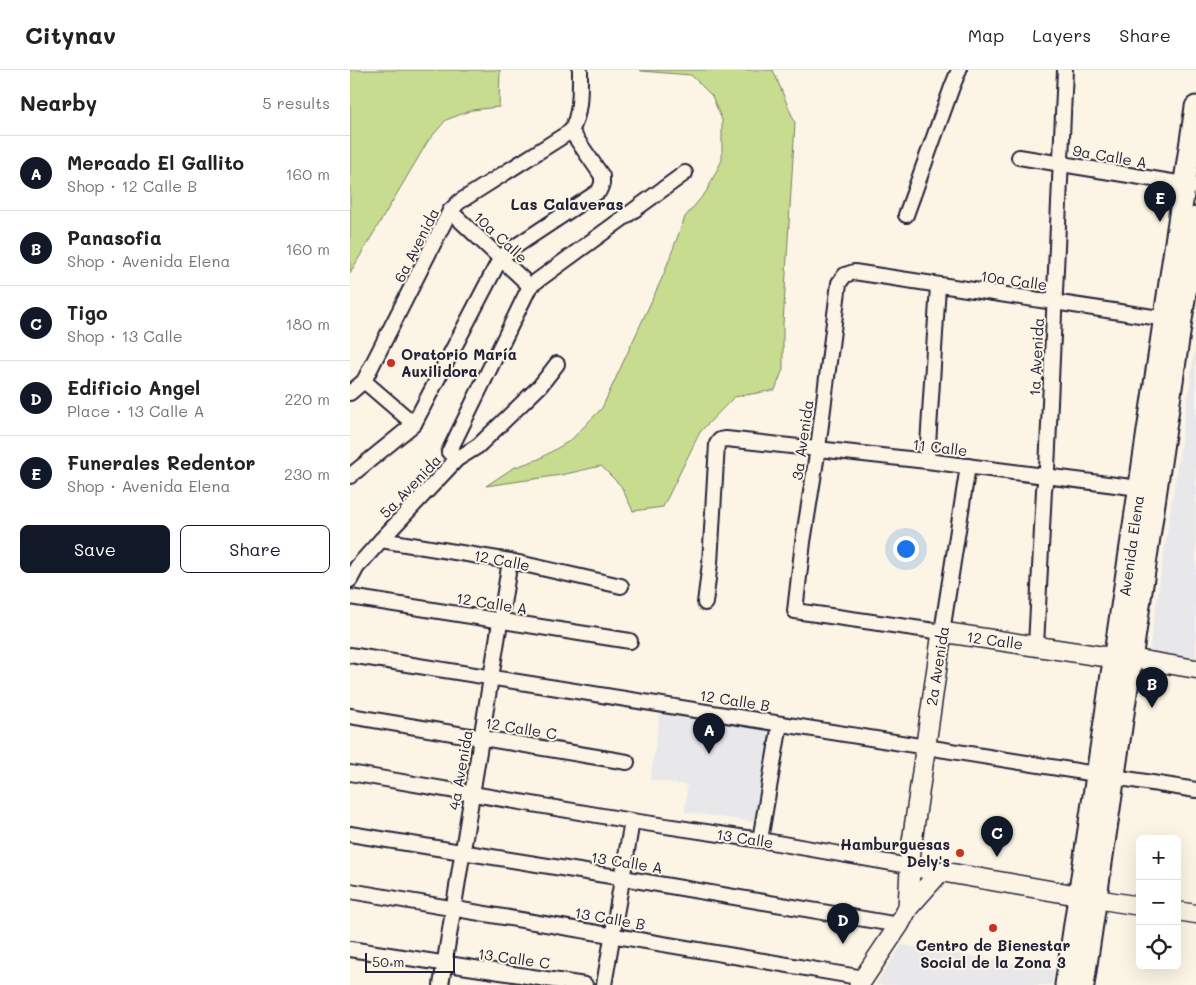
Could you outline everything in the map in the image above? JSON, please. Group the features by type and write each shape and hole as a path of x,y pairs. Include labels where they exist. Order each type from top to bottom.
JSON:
{"main road":[{"name":"Avenida Elena","path":"1066,985 1087,897 1106,776 1172,320 1190,185 1196,107"},
{"name":"Avenida Elena","path":"1172,320 1196,218"},
{"name":"12 Calle","path":"942,632 1123,658"},
{"name":"2a Avenida","path":"908,908 909,866 942,632"},
{"name":"13 Calle","path":"909,866 1087,897"},
{"path":"861,981 899,926 908,908 940,872"},
{"name":"Avenida Elena","path":"1084,985 1087,897"}],"street":[{"path":"350,476 414,424 500,259 510,250 599,191 602,184 602,176 571,131 577,121 580,70"},
{"path":"906,215 952,87 960,70"},
{"name":"1a Avenida","path":"1036,646 1046,476 1064,70"},
{"name":"6a Avenida","path":"350,393 364,381 450,211 459,202 571,131"},
{"name":"9a Calle A","path":"1019,157 1190,185"},
{"name":"5a Avenida","path":"350,580 357,567 381,540 458,459 449,452 530,286 685,173"},
{"name":"10a Calle","path":"450,211 530,286"},
{"name":"10a Calle","path":"844,275 854,272 1172,320"},
{"name":"3a Avenida","path":"795,611 840,283 844,275"},
{"path":"927,461 938,286"},
{"path":"458,459 478,446 540,386 557,364"},
{"path":"364,381 414,424"},
{"name":"11 Calle","path":"705,603 710,563 717,444 720,440 818,448 1147,489"},
{"name":"2a Avenida","path":"942,632 968,466"},
{"name":"12 Calle","path":"381,540 510,561 621,586"},
{"name":"4a Avenida","path":"441,985 510,561"},
{"name":"12 Calle A","path":"350,597 630,641"},
{"name":"12 Calle","path":"795,611 942,632"},
{"name":"12 Calle B","path":"350,655 1106,776"},
{"name":"12 Calle","path":"1123,658 1196,668"},
{"name":"12 Calle C","path":"350,716 627,762"},
{"path":"760,840 780,724"},
{"name":"13 Calle","path":"350,773 909,866"},
{"path":"1106,776 1196,790"},
{"path":"604,985 632,821"},
{"name":"13 Calle A","path":"350,834 623,878 899,926"},
{"name":"13 Calle B","path":"350,891 614,935 861,981"},
{"name":"13 Calle","path":"1087,897 1136,905"},
{"path":"1181,912 1196,914"},
{"name":"13 Calle C","path":"350,949 444,965 585,985"}],"shaded area":[{"path":"1196,342 1196,659 1149,652"},
{"path":"660,713 770,729 754,822 685,812 687,785 650,780"},
{"path":"902,945 1054,970 1052,985 875,985"}],"green space":[{"path":"350,70 500,70 499,107 472,110 446,120 428,141 350,273"},
{"path":"640,70 773,70 795,123 783,324 783,369 775,390 734,397 700,432 663,507 633,511 621,486 601,466 561,475 486,486 513,468 539,459 571,440 602,408 663,276 685,217 706,192 722,160 722,120 712,96 691,75"}],"place":[{"name":"Funerales Redentor","path":"1160,222"},
{"name":"Oratorio María Auxilidora","path":"391,363"},
{"name":"Panasofia","path":"1152,708"},
{"name":"Mercado El Gallito","path":"709,754"},
{"name":"Hamburguesas Dely's","path":"960,853"},
{"name":"Tigo","path":"997,857"},
{"name":"Centro de Bienestar Social de la Zona 3","path":"993,928"},
{"name":"Edificio Angel","path":"843,944"}],"district":[{"name":"Las Calaveras","path":"567,203"}]}
